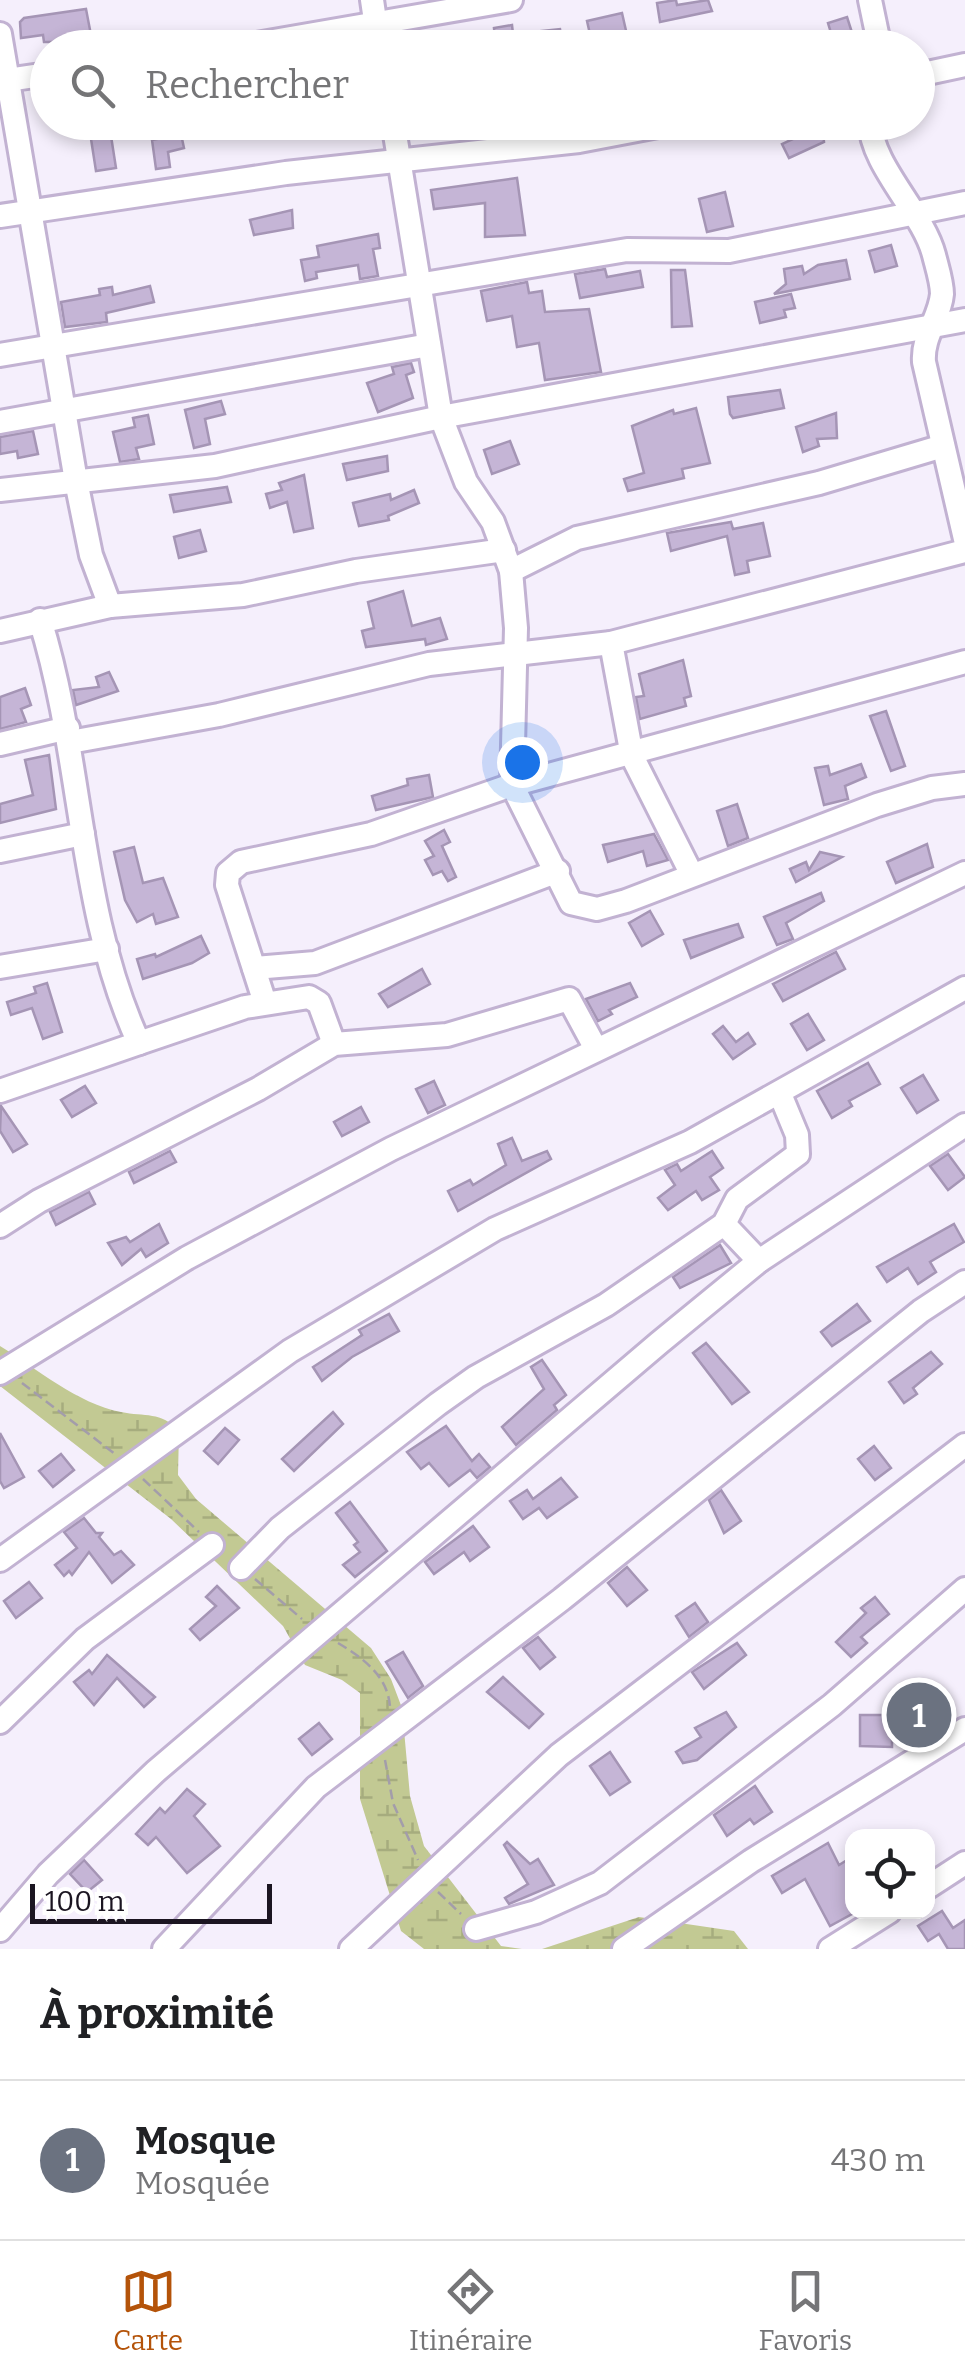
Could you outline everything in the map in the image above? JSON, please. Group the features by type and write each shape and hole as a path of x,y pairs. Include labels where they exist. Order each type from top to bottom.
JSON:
{"street":[{"path":"372,0 377,30"},
{"path":"403,30 512,0"},
{"path":"870,0 876,30"},
{"path":"0,34 3,80 31,212 76,482 91,556 110,606"},
{"path":"935,71 965,65"},
{"path":"3,80 30,76"},
{"path":"396,140 440,417 466,482 508,560 515,652 512,785 571,903 597,909 877,805 932,788 965,784"},
{"path":"0,216 286,173 584,140"},
{"path":"878,140 911,211 924,226 942,290 924,362 962,511 965,538"},
{"path":"0,355 628,250 730,250 965,203"},
{"path":"0,490 214,466 440,417 929,330 965,320"},
{"path":"0,422 429,345"},
{"path":"0,631 110,606 243,595 356,571 508,560 577,538 820,483 943,446"},
{"path":"0,744 219,716 429,664 610,642 965,551"},
{"path":"40,620 69,735 83,834 107,949 120,1001 139,1044"},
{"path":"610,642 632,756 692,875"},
{"path":"265,1002 227,884 228,873 241,862 371,834 512,785 632,756 787,708 965,662"},
{"path":"0,851 83,834"},
{"path":"254,968 303,966 558,871"},
{"path":"2,1372 204,1249 391,1149 965,873"},
{"path":"0,967 107,949"},
{"path":"0,1560 290,1352 495,1229 690,1142 965,988"},
{"path":"0,1091 265,1002 314,999 334,1044"},
{"path":"0,1226 39,1201 258,1089 334,1044 447,1036 569,999 596,1049"},
{"path":"241,1568 280,1528 476,1377 606,1305 724,1224 737,1198 798,1154 797,1136 780,1094"},
{"path":"0,1930 48,1874 155,1772 317,1631 760,1262 965,1125"},
{"path":"724,1224 760,1262"},
{"path":"164,1949 316,1787 562,1599 921,1311 965,1282"},
{"path":"351,1949 560,1755 965,1444"},
{"path":"0,1722 84,1639 212,1546"},
{"path":"476,1928 536,1912 600,1883 832,1705 965,1588"},
{"path":"624,1949 751,1862 965,1729"},
{"path":"935,1881 965,1862"},
{"path":"830,1949 877,1919"}],"path":[{"path":"2,1372 130,1466 212,1546"},
{"path":"241,1568 317,1631 366,1662 384,1682 389,1694 386,1773 393,1804 426,1880 476,1928"}],"green space":[{"path":"0,1346 89,1401 121,1412 159,1418 172,1425 179,1431 178,1475 196,1499 371,1648 391,1679 402,1708 410,1796 424,1846 501,1946 522,1949 424,1949 401,1931 360,1799 360,1693 342,1680 305,1665 283,1626 171,1519 0,1386"},
{"path":"639,1917 734,1931 748,1949 542,1949"}],"building":[{"path":"676,0 677,5 708,0 712,11 660,22 657,3"},
{"path":"86,9 90,30 30,30 30,37 21,38 20,22 24,18"},
{"path":"622,13 626,30 589,30 587,21"},
{"path":"847,17 851,30 830,30 828,23"},
{"path":"512,25 513,30 494,30"},
{"path":"91,140 112,140 116,168 96,171"},
{"path":"152,140 182,140 184,148 168,152 170,167 156,169"},
{"path":"791,140 824,142 789,158 782,144"},
{"path":"517,178 525,235 485,237 485,203 434,209 431,190"},
{"path":"725,192 733,226 707,232 699,199"},
{"path":"292,210 293,228 254,235 250,220"},
{"path":"378,234 380,248 373,249 378,276 360,279 358,265 316,272 317,278 305,281 301,260 319,257 317,246"},
{"path":"891,245 897,266 875,272 869,251"},
{"path":"846,260 850,279 774,294 786,284 784,269 802,266 804,274 818,265"},
{"path":"605,269 607,277 640,271 643,287 580,298 575,274"},
{"path":"671,270 685,270 692,326 672,327"},
{"path":"527,282 529,293 542,291 545,312 589,309 601,372 545,380 539,343 517,347 512,316 487,321 481,291"},
{"path":"150,286 154,302 106,313 107,322 65,327 61,302 100,295 99,289 112,287 113,295"},
{"path":"791,294 795,308 784,310 786,317 760,323 755,302"},
{"path":"411,363 414,372 406,375 413,398 378,412 367,383 394,374 392,367"},
{"path":"780,390 784,408 733,418 730,414 728,397"},
{"path":"221,401 225,414 205,419 210,444 194,448 185,410"},
{"path":"696,408 710,463 682,469 684,478 628,491 624,479 644,473 632,426 673,410 674,414"},
{"path":"836,413 837,438 817,439 819,446 803,452 796,427"},
{"path":"148,415 154,444 136,448 139,459 120,462 113,432 135,427 133,418"},
{"path":"33,431 38,454 18,458 17,451 0,454 0,437"},
{"path":"510,441 519,464 492,474 484,450"},
{"path":"387,456 388,471 347,480 343,464"},
{"path":"304,475 313,528 294,532 287,502 270,508 266,494 282,490 279,483"},
{"path":"227,487 231,502 174,512 170,495"},
{"path":"414,490 419,503 388,516 389,520 359,526 353,503 390,494 391,500"},
{"path":"731,522 733,529 763,523 770,556 747,561 749,572 735,575 727,536 671,551 667,533"},
{"path":"200,530 206,551 179,558 174,537"},
{"path":"403,591 412,626 440,618 447,639 426,645 425,639 366,647 362,631 374,628 368,602"},
{"path":"683,660 691,696 684,698 686,706 640,719 636,697 644,696 639,674"},
{"path":"109,672 118,691 76,705 73,690 99,687 96,677"},
{"path":"25,688 31,705 21,709 26,722 0,729 0,697"},
{"path":"886,711 905,766 891,771 870,716"},
{"path":"49,755 56,809 0,823 0,804 33,795 25,760"},
{"path":"861,764 866,777 845,786 848,799 824,805 815,768 828,766 830,775"},
{"path":"429,775 433,797 376,810 372,796 408,785 407,779"},
{"path":"737,804 748,838 728,846 717,811"},
{"path":"444,830 450,842 442,846 456,877 448,881 442,871 433,875 425,860 434,856 425,841"},
{"path":"654,834 668,860 647,866 643,851 608,862 603,845"},
{"path":"927,844 933,867 896,883 887,862"},
{"path":"134,847 143,883 163,878 178,917 156,924 153,914 137,922 125,900 114,852"},
{"path":"820,852 842,857 796,882 790,869 806,862 809,870"},
{"path":"821,893 824,901 786,923 793,939 777,945 764,917"},
{"path":"650,911 663,934 642,946 629,923"},
{"path":"738,924 743,937 691,958 684,940"},
{"path":"201,936 209,953 192,963 143,979 137,959 155,954 156,957"},
{"path":"836,952 845,969 783,1001 773,984"},
{"path":"422,969 430,984 388,1007 379,994"},
{"path":"47,983 62,1032 43,1039 32,1008 11,1015 7,1002 36,993 34,987"},
{"path":"630,983 637,997 609,1010 612,1014 598,1021 586,999"},
{"path":"808,1014 824,1040 807,1050 791,1024"},
{"path":"723,1026 736,1042 748,1033 755,1044 733,1059 713,1034"},
{"path":"868,1063 880,1084 849,1101 852,1106 832,1118 817,1091"},
{"path":"923,1075 938,1100 917,1113 901,1088"},
{"path":"434,1081 445,1105 428,1113 416,1089"},
{"path":"85,1086 96,1103 72,1117 61,1100"},
{"path":"1,1106 27,1144 13,1152 0,1131"},
{"path":"361,1107 369,1122 342,1136 334,1122"},
{"path":"512,1138 522,1161 547,1151 551,1159 458,1211 448,1191 470,1180 473,1185 506,1165 498,1144"},
{"path":"170,1151 176,1162 134,1183 129,1172"},
{"path":"712,1151 723,1168 710,1177 719,1190 702,1200 696,1191 668,1210 658,1198 675,1185 665,1170 677,1164 681,1171"},
{"path":"948,1154 965,1177 948,1190 930,1166"},
{"path":"89,1192 95,1204 56,1225 50,1212"},
{"path":"159,1224 168,1243 146,1257 141,1249 122,1265 108,1243 126,1237 130,1242"},
{"path":"954,1224 964,1242 930,1262 936,1272 918,1284 908,1268 887,1282 877,1267"},
{"path":"720,1245 731,1263 680,1288 673,1277"},
{"path":"857,1304 870,1321 832,1346 821,1332"},
{"path":"389,1314 399,1331 352,1357 322,1381 313,1367 362,1335 359,1330"},
{"path":"706,1343 749,1392 732,1404 693,1353"},
{"path":"931,1352 942,1364 913,1388 917,1394 904,1403 889,1382"},
{"path":"542,1360 566,1395 554,1405 557,1410 516,1445 502,1427 544,1389 531,1367"},
{"path":"333,1412 343,1424 294,1471 282,1459"},
{"path":"446,1426 472,1461 479,1454 490,1467 477,1478 470,1470 449,1486 429,1463 421,1469 407,1452"},
{"path":"225,1428 239,1440 218,1464 204,1451"},
{"path":"0,1433 24,1477 4,1488 0,1481"},
{"path":"874,1446 891,1468 875,1480 858,1459"},
{"path":"61,1454 74,1470 53,1487 39,1471"},
{"path":"561,1478 577,1497 547,1518 539,1508 523,1519 510,1501 527,1490 533,1499"},
{"path":"721,1490 741,1521 724,1533 709,1500"},
{"path":"350,1502 387,1551 355,1577 343,1565 360,1552 354,1545 358,1542 336,1513"},
{"path":"84,1518 96,1533 102,1533 99,1537 114,1555 121,1551 134,1565 112,1583 89,1552 72,1575 69,1571 64,1576 55,1565 77,1548 64,1532"},
{"path":"473,1526 489,1547 470,1561 464,1552 434,1574 425,1562"},
{"path":"627,1567 647,1590 627,1606 608,1583"},
{"path":"29,1582 42,1598 16,1618 4,1601"},
{"path":"217,1586 239,1608 200,1640 190,1629 216,1606 206,1597"},
{"path":"875,1597 889,1614 861,1637 867,1643 851,1657 836,1642 866,1613 861,1608"},
{"path":"695,1603 708,1622 689,1637 676,1616"},
{"path":"538,1637 555,1657 540,1669 523,1648"},
{"path":"737,1643 746,1655 704,1689 692,1672"},
{"path":"403,1652 423,1686 408,1698 386,1662"},
{"path":"107,1655 155,1697 144,1707 117,1678 94,1705 74,1682 89,1670 92,1674"},
{"path":"503,1677 543,1714 529,1728 487,1692"},
{"path":"726,1712 736,1727 697,1760 683,1763 676,1752 701,1737 695,1728"},
{"path":"860,1715 892,1715 892,1747 860,1746"},
{"path":"319,1723 332,1739 312,1755 299,1739"},
{"path":"610,1752 630,1782 610,1795 590,1766"},
{"path":"755,1786 772,1812 754,1824 750,1819 727,1836 714,1815"},
{"path":"187,1789 205,1804 194,1816 220,1846 187,1873 156,1837 148,1845 136,1834 160,1808 165,1813"},
{"path":"507,1842 530,1864 538,1859 554,1885 509,1904 505,1898 528,1884 504,1845"},
{"path":"828,1843 839,1865 845,1861 845,1918 830,1926 805,1879 782,1893 772,1876"},
{"path":"84,1860 102,1880 87,1892 70,1874"},
{"path":"942,1911 953,1928 965,1920 965,1949 948,1949 939,1934 928,1941 918,1926 935,1919"}],"place":[{"name":"Mosque","path":"919,1715"}]}
